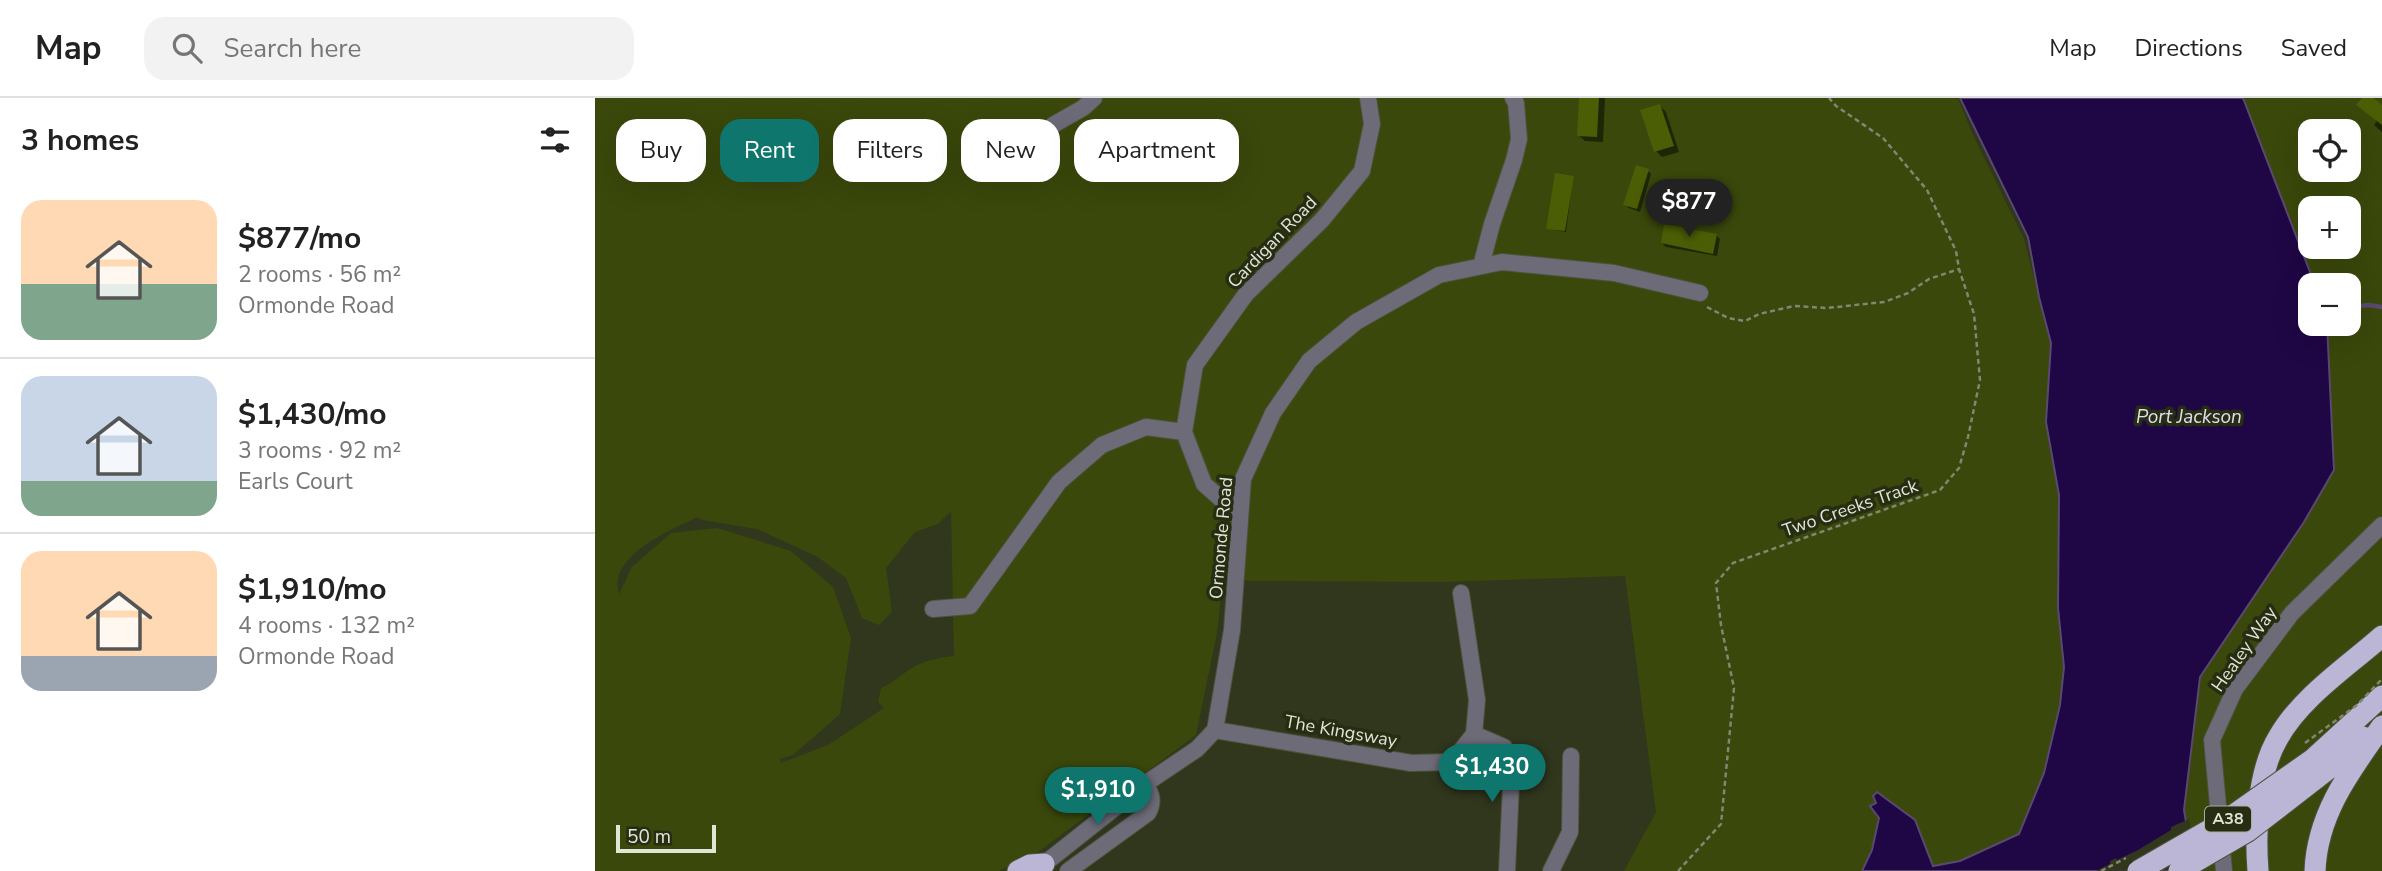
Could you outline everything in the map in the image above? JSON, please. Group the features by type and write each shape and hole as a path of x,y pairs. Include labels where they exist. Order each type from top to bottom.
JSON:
{"highway":[{"path":"2258,871 2256,830 2259,806 2270,755 2276,741 2285,726 2315,695 2382,636"},
{"name":"A38","path":"2179,871 2248,831 2315,758 2382,696"},
{"name":"A38","path":"2134,864 2225,821 2315,758 2382,719"},
{"path":"2315,871 2318,840 2329,807 2344,780 2382,726"},
{"path":"1018,871 1030,865 1042,867"}],"street":[{"path":"1060,121 1083,108 1094,98"},
{"name":"Cardigan Road","path":"1184,432 1195,365 1246,294 1322,220 1362,171 1372,124 1368,98"},
{"path":"1481,267 1519,139 1516,103 1513,98"},
{"name":"Ormonde Road","path":"1215,730 1232,630 1243,479 1273,413 1308,361 1356,322 1439,275 1502,262 1614,273 1695,292"},
{"path":"933,609 970,606 1059,482 1103,445 1146,427 1184,432 1204,484 1239,515"},
{"name":"Healey Way","path":"2224,871 2212,740 2235,689 2292,613 2382,525"},
{"path":"1461,593 1477,700 1474,734 1504,747 1511,784 1507,871"},
{"path":"1042,867 1145,784 1198,749 1215,730"},
{"name":"The Kingsway","path":"1215,730 1411,763 1451,762 1474,734"},
{"path":"1551,871 1570,832 1571,756"},
{"path":"1068,871 1148,813 1153,801 1145,784"}],"path":[{"name":"Two Creeks Track","path":"1678,871 1721,824 1734,688 1721,625 1716,583 1733,563 1940,490 1959,468 1980,380 1974,314 1956,251 1927,190 1882,138 1836,106 1829,98"},
{"path":"1695,292 1693,299 1728,318 1745,321 1759,314 1794,306 1827,308 1884,302 1908,293 1929,279 1959,269"},
{"path":"2315,758 2357,705 2382,679"},
{"path":"2101,871 2134,864"}],"green space":[{"path":"595,98 1958,98 1972,133 2024,239 2051,344 2046,422 2059,495 2058,608 2064,667 2060,705 2044,773 2019,834 1960,861 1932,867 1915,820 1876,803 1870,806 1879,818 1872,850 1862,871 1624,871 1656,812 1625,576 1442,582 1251,581 1223,578 1217,633 1196,735 1038,852 999,871 595,871","holes":["951,511 954,656 920,664 881,688 878,702 884,708 828,745 781,763 780,759 793,755 840,714 851,638 833,587 791,551 717,528 671,533 632,567 619,594 618,580 632,556 644,546 698,517 702,520 757,529 818,557 846,578 862,618 879,625 892,612 886,568 915,532 938,524"]},
{"path":"2243,98 2382,98 2382,871 2194,871 2184,810 2200,677 2304,522 2334,470 2328,336 2361,336 2361,273 2310,273 2305,259 2361,259 2361,196 2298,196 2298,241"}],"water":[{"name":"Port Jackson","path":"1960,98 2243,98 2298,241 2298,259 2305,259 2310,273 2298,273 2298,336 2328,336 2334,470 2304,522 2200,677 2184,810 2194,871 1862,871 1872,850 1879,818 1870,806 1876,803 1873,796 1877,792 1915,820 1933,866 1960,861 2019,834 2044,773 2060,705 2064,667 2058,608 2059,495 2046,422 2051,343 2028,237"}],"pier":[{"path":"2189,819 2197,870 2096,871 2116,858 2117,860 2138,850 2171,830 2171,827"}],"building":[{"path":"1579,98 1599,98 1597,137 1577,136"},
{"path":"2362,98 2373,98 2382,105 2382,125 2356,105"},
{"path":"1660,104 1674,146 1654,152 1640,110"},
{"path":"1636,165 1649,169 1637,209 1623,205"},
{"path":"1555,173 1574,176 1565,231 1546,229"},
{"path":"1664,224 1717,234 1713,254 1661,243"}],"waterway":[{"path":"2361,306 2382,307"}]}
